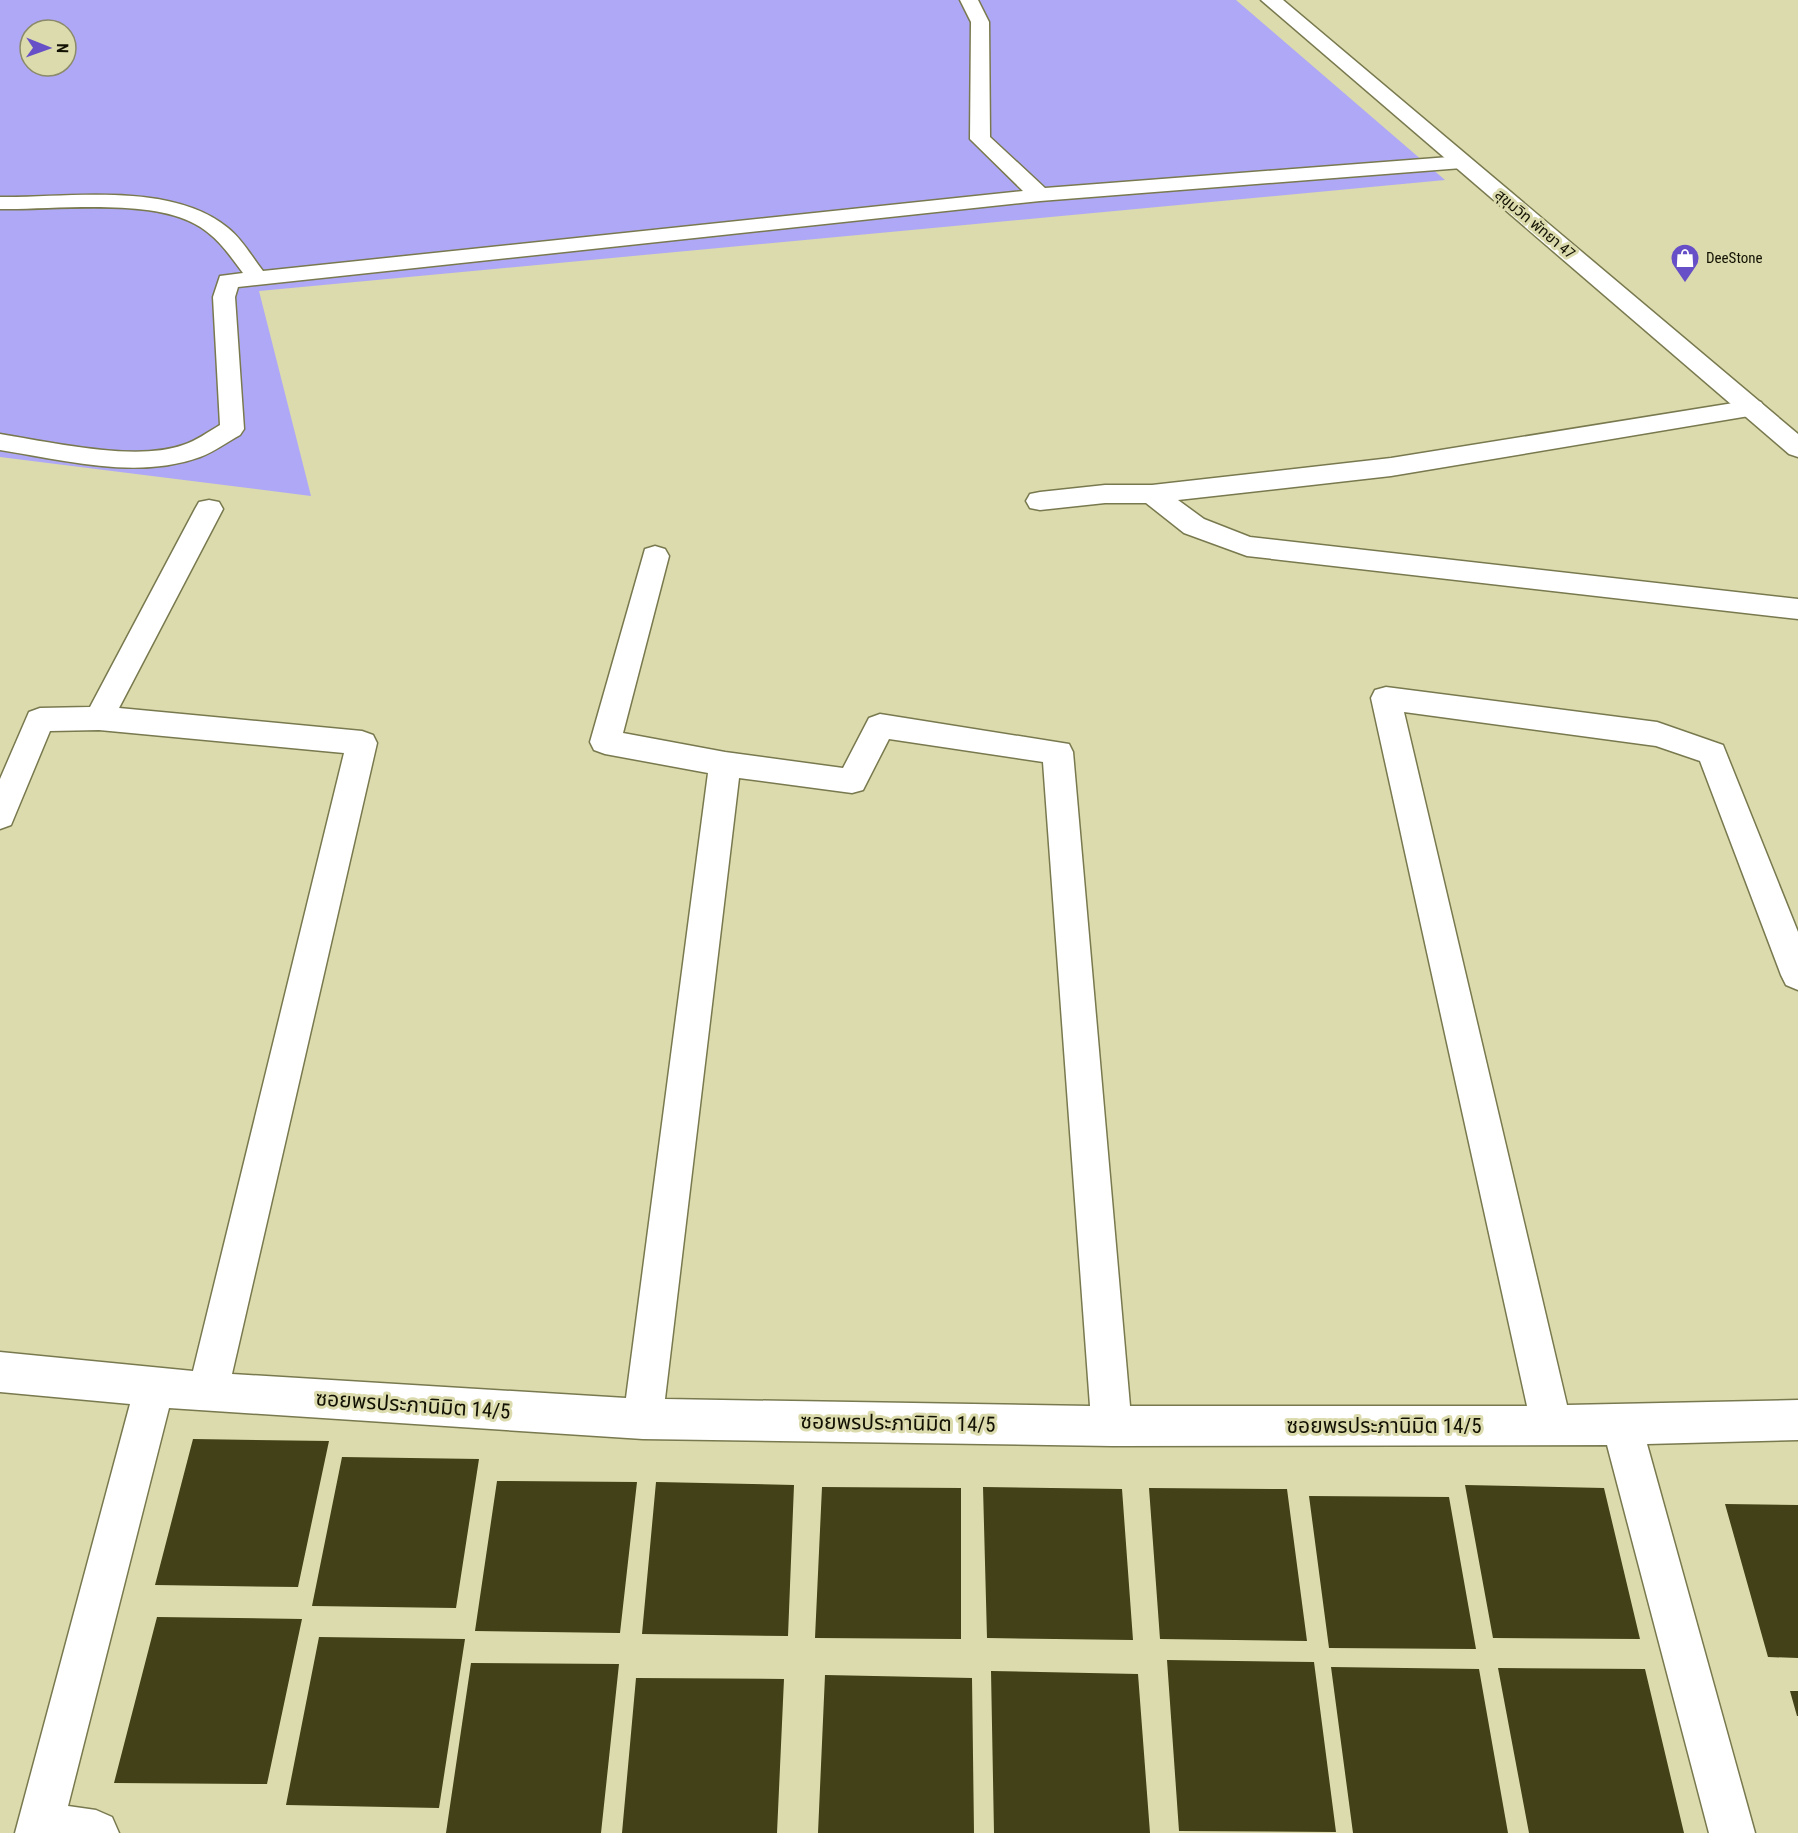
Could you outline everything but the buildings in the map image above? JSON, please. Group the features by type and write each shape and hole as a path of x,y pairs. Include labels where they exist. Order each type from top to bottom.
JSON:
{"street":[{"name":"สุขุมวิท พัทยา 47","path":"1271,0 1798,448"},
{"path":"1040,501 1105,494 1152,494 1391,467 1752,408"},
{"path":"1152,494 1194,526 1247,546 1798,609"},
{"path":"99,718 209,509"},
{"path":"655,556 605,742 725,764 852,781 880,726 1058,752 1112,1426"},
{"path":"1552,1426 1386,698 1657,734 1712,753 1798,975"},
{"path":"0,816 40,720 99,718 362,743 208,1392"},
{"path":"644,1419 725,764"},
{"name":"ซอยพรประภานิมิต 14/5","path":"0,1372 208,1392 644,1419 1112,1426 1552,1426 1798,1420"},
{"path":"96,1833 39,1829 154,1387"},
{"path":"1622,1423 1732,1833"}],"lane":[{"path":"969,0 980,22 980,139 1040,195"},
{"path":"0,442 90,455 151,458 190,452 232,429 224,297 228,281 256,276 1040,195 1462,162"},
{"path":"0,203 151,204 195,215 222,232 256,276"}],"shaded area":[{"path":"0,0 1236,0 1445,180 259,291 311,496 0,457"}],"place":[{"name":"DeeStone","path":"1685,284"}]}
